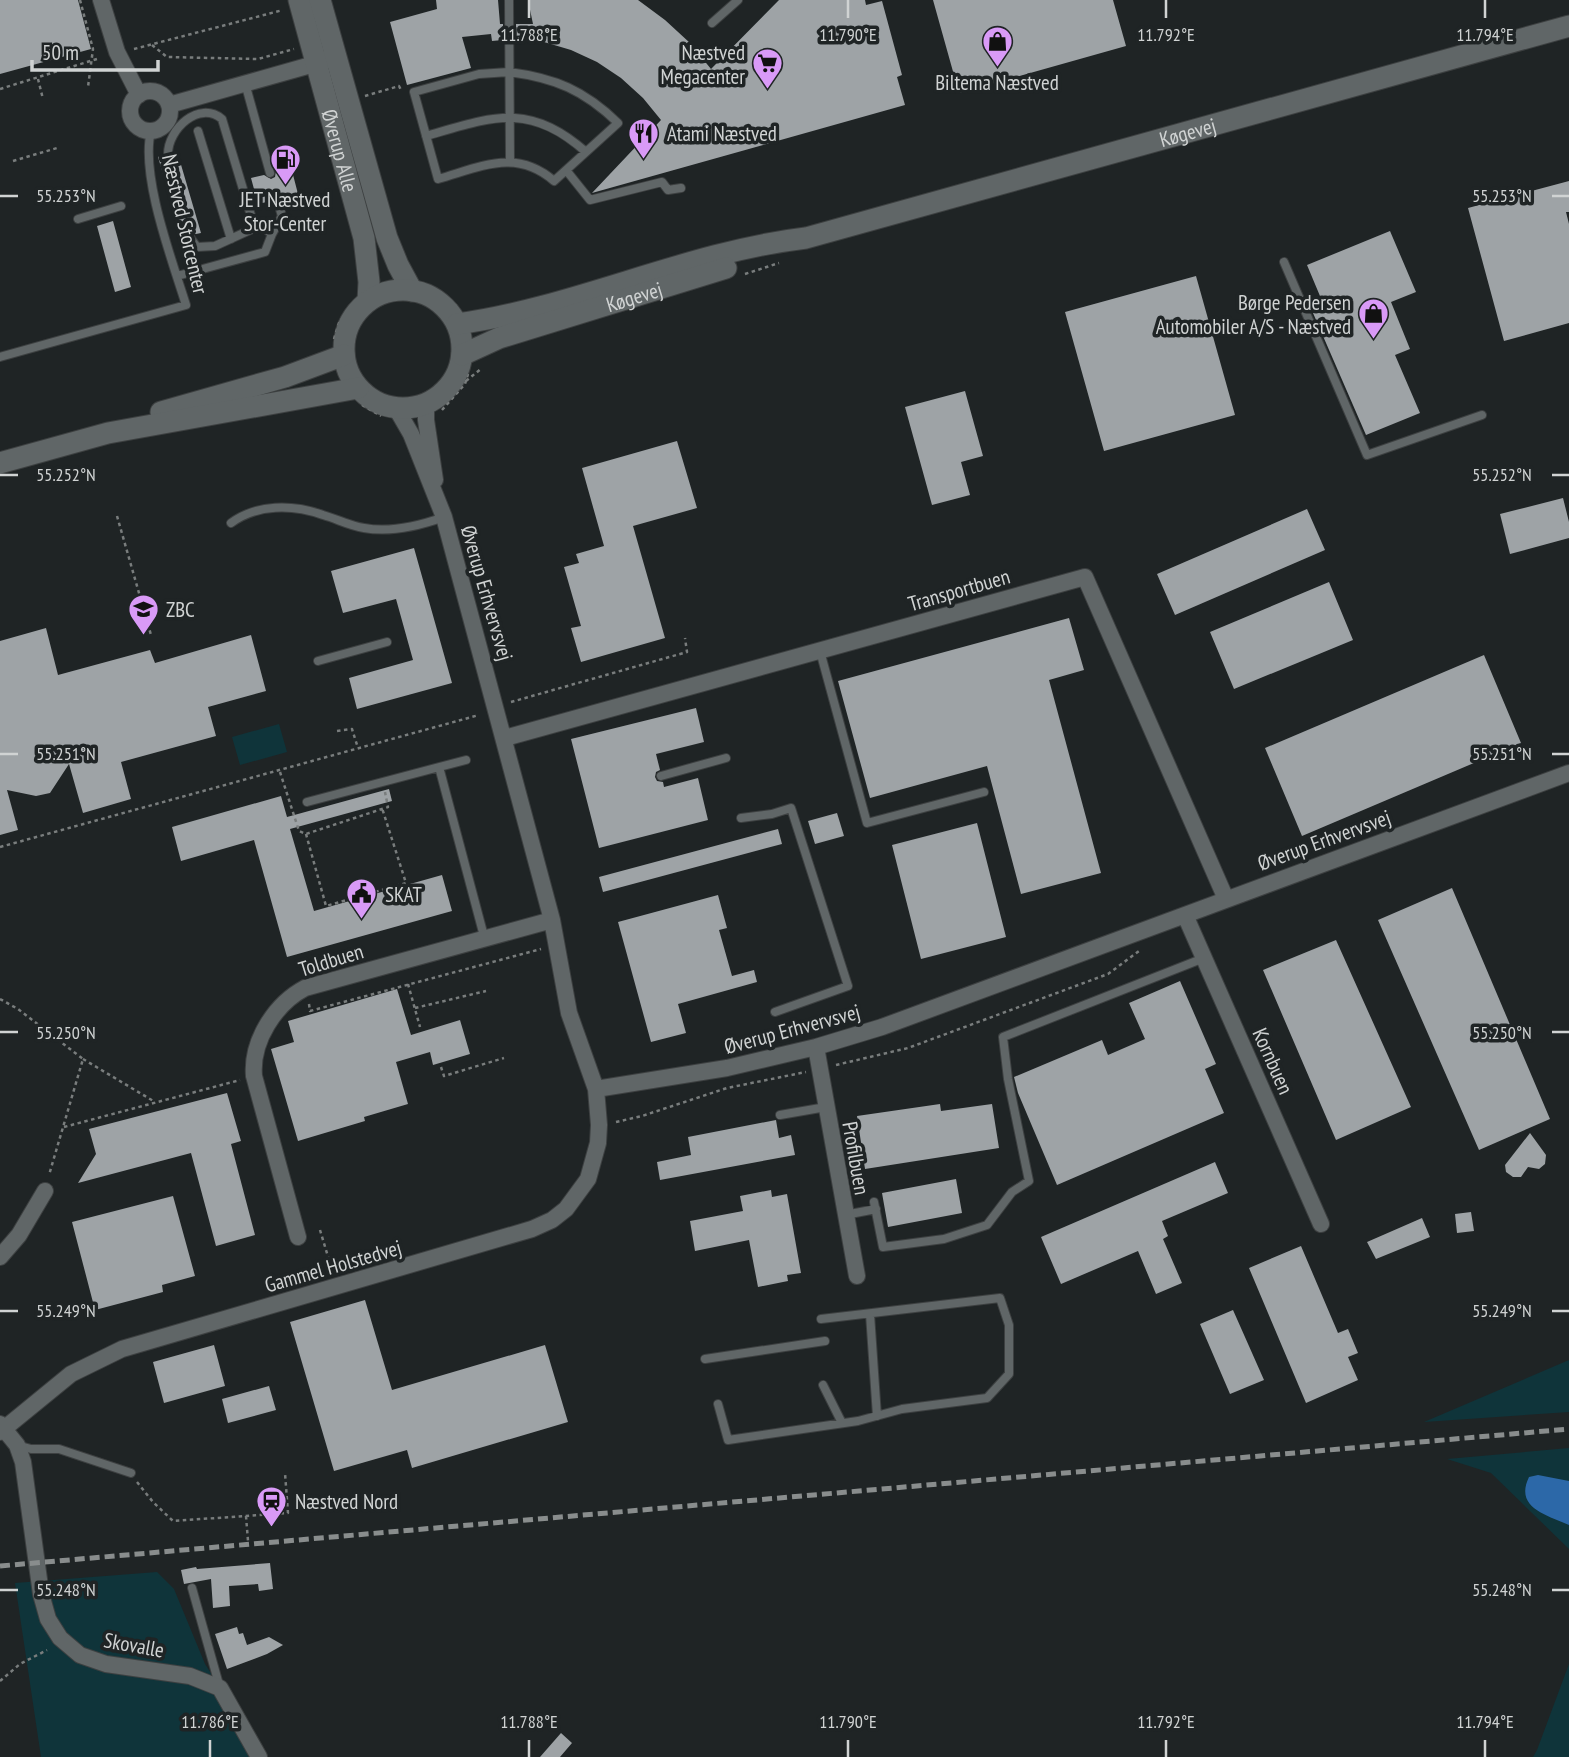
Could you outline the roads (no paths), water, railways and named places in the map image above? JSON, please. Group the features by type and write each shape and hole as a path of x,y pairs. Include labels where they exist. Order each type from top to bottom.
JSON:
{"street":[{"path":"102,0 117,52 139,95"},
{"name":"Øverup Alle","path":"320,0 326,60 364,238 368,296"},
{"name":"Øverup Alle","path":"292,5 326,60 387,238 409,286"},
{"name":"Køgevej","path":"463,323 519,311 760,245 806,238 1569,26"},
{"path":"169,105 326,60"},
{"path":"144,92 162,95 169,105 166,123 151,131 139,127 131,117 131,105 144,92"},
{"name":"Køgevej","path":"468,351 499,338 768,255 806,238"},
{"path":"0,463 107,433 352,389 399,413 411,408 426,410 447,389 468,351 460,334 463,323 434,298 409,286 368,296 349,325 339,357"},
{"path":"339,357 349,373 352,389"},
{"path":"107,433 166,410 285,377 339,357"},
{"name":"Øverup Erhvervsvej","path":"426,410 437,497"},
{"name":"Øverup Erhvervsvej","path":"399,413 444,517 498,710 552,920 569,1013 596,1089 727,1068 816,1047 882,1027 1569,773"},
{"name":"Transportbuen","path":"505,738 1085,577 1226,899"},
{"name":"Kornbuen","path":"1185,915 1321,1224"},
{"name":"Toldbuen","path":"298,1237 254,1076 255,1050 279,1007 288,997 305,988 552,920"},
{"name":"Profilbuen","path":"816,1047 857,1276"},
{"name":"Gammel Holstedvej","path":"1,1429 71,1374 122,1349 532,1229 552,1220 566,1209 584,1187 595,1162 599,1125 596,1089"},
{"path":"0,1257 19,1235 45,1191"},
{"name":"Skovalle","path":"1,1429 17,1445 23,1462 41,1594 48,1619 60,1638 80,1655 106,1664 190,1676 220,1688"},
{"path":"220,1688 258,1757"}],"lane":[{"path":"509,0 510,161"},
{"path":"712,23 738,0"},
{"path":"509,72 542,77 573,88 618,123 554,181 534,167 510,161 438,179 414,92 479,74 509,72"},
{"path":"246,83 270,173"},
{"path":"168,154 172,136 192,116 202,111 217,114 222,119 252,219 272,234"},
{"path":"426,136 490,118 509,117 531,120 551,127 586,152"},
{"name":"Næstved Storcenter","path":"0,357 186,305 150,179 148,145 151,131"},
{"path":"198,131 230,239"},
{"path":"566,170 590,200 662,182 668,190 681,188"},
{"path":"177,276 265,252 282,216 277,199"},
{"path":"78,219 121,206"},
{"path":"189,236 197,247 215,246 261,225"},
{"path":"215,246 221,264"},
{"path":"1284,261 1367,455 1482,415"},
{"path":"231,523 245,513 283,508 303,509 365,528 403,528 444,517"},
{"path":"318,661 387,642"},
{"path":"820,651 867,823 984,792"},
{"path":"661,776 726,758"},
{"path":"307,802 466,760"},
{"path":"439,767 485,940"},
{"path":"741,818 772,814 791,808 848,986 775,1012"},
{"path":"845,1215 875,1205 883,1247 944,1239 987,1225 1012,1192 1028,1181 1008,1079 1003,1037 1204,958"},
{"path":"780,1115 826,1107"},
{"path":"718,1404 728,1440 842,1423 902,1409 987,1398 1009,1374 1009,1325 1000,1298 821,1319"},
{"path":"870,1314 877,1416"},
{"path":"705,1359 825,1341"},
{"path":"823,1385 842,1423"},
{"path":"17,1445 31,1449 59,1449 131,1473"},
{"path":"192,1588 220,1688"}],"water":[{"path":"1538,1475 1569,1481 1569,1525 1543,1514 1529,1503 1526,1488 1529,1477"}],"railway":[{"path":"0,1566 1569,1429"}],"place":[{"name":"Biltema Næstved","path":"997,69"},
{"name":"Næstved Megacenter","path":"768,91"},
{"name":"Atami Næstved","path":"644,160"},
{"name":"JET Næstved Stor-Center","path":"285,186"},
{"name":"Børge Pedersen Automobiler A/S - Næstved","path":"1374,341"},
{"name":"ZBC","path":"143,636"},
{"name":"SKAT","path":"362,921"},
{"name":"Næstved Nord","path":"272,1528"}]}
